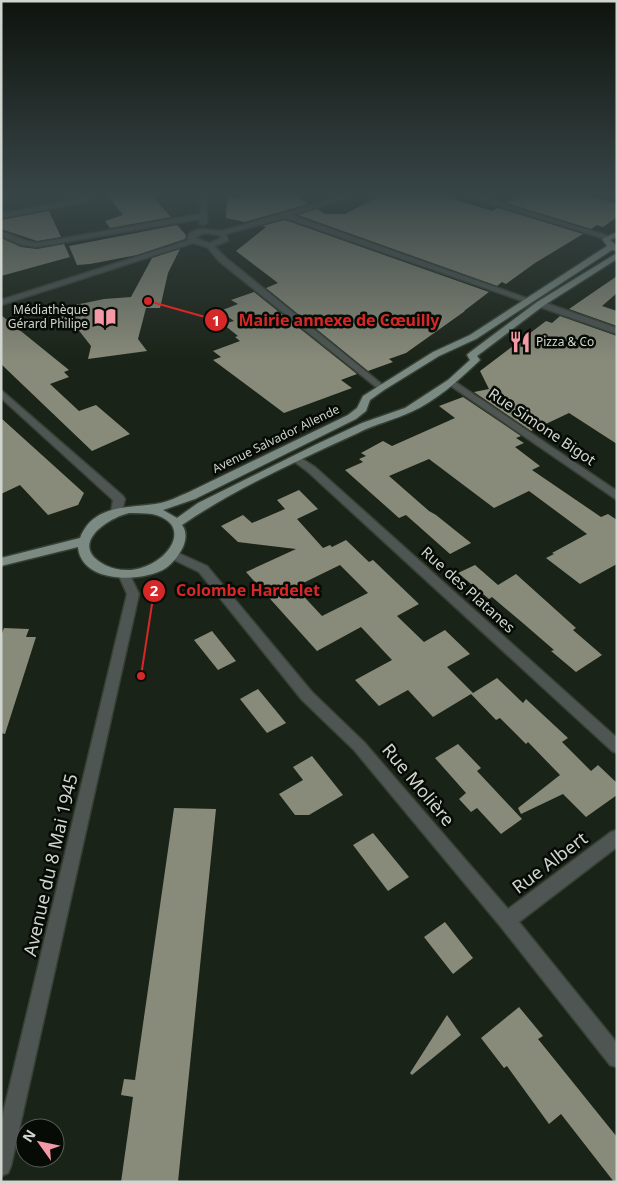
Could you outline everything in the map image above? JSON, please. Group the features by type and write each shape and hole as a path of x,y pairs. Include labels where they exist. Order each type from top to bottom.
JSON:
{"main road":[{"name":"Avenue Salvador Allende","path":"141,508 163,506 191,496 352,417 362,409 366,398 381,388 436,354 473,337 528,300 609,251"},
{"name":"Avenue Salvador Allende","path":"177,523 202,506 296,458 382,418 409,410 451,382 472,364 475,358 472,355 540,304 617,255"},
{"path":"451,348 460,349 472,355"},
{"path":"362,409 370,415 382,418"},
{"path":"141,508 162,513 177,523 182,533 180,544 174,555 152,569 124,574 109,572 97,567 89,560 84,550 84,540 88,532 96,524 117,512 141,508"},
{"path":"1,562 84,540"}],"street":[{"path":"1,303 164,251"},
{"path":"214,251 381,388"},
{"path":"387,251 528,300"},
{"path":"540,304 617,331"},
{"name":"Rue Simone Bigot","path":"451,382 617,496"},
{"path":"1,393 119,499 117,512"},
{"path":"1,408 14,404"},
{"name":"Rue des Platanes","path":"296,458 311,469 617,747"},
{"name":"Rue Molière","path":"174,555 203,569 307,696 358,746 507,921 617,1058"},
{"name":"Avenue du 8 Mai 1945","path":"1,1166 133,594 124,574"},
{"name":"Rue Albert","path":"507,921 617,837"}],"building":[{"path":"1,251 67,251 70,257 1,276"},
{"path":"71,251 148,251 137,255 77,265"},
{"path":"179,251 168,273 160,308 146,308 138,339 147,351 88,359 91,346 77,328 70,330 51,310 104,299 131,297 152,258"},
{"path":"236,251 373,251 489,292 406,353 389,359 393,362 368,371 266,288 278,283"},
{"path":"399,251 555,251 506,284 502,282 497,286"},
{"path":"617,276 617,293 602,306 617,311 617,326 569,309"},
{"path":"254,292 357,374 341,380 352,388 284,413 213,360 221,357 213,351 240,341 235,337 238,336 223,324 234,321 220,311 238,304 231,300"},
{"path":"1,315 69,370 64,372 69,377 50,384 79,411 96,405 130,434 92,451 1,364"},
{"path":"560,316 617,336 617,444 569,413 531,431 474,392 489,389 480,371 546,321 552,323"},
{"path":"463,397 521,436 516,438 524,443 515,447 540,466 532,470 601,517 608,514 617,520 617,564 580,584 546,558 587,534 529,491 494,508 429,459 389,476 429,511 471,543 450,554 406,515 399,518 345,470 363,462 359,459 366,456 361,453 383,441 392,446 455,418 439,406"},
{"path":"1,418 84,493 78,505 48,515 20,485 1,494"},
{"path":"299,490 318,509 297,519 323,548 330,545 332,547 346,540 369,562 373,560 419,604 397,616 424,642 445,630 470,654 447,667 473,693 497,678 523,703 526,699 568,738 562,742 591,771 598,765 617,783 617,795 586,817 563,794 521,814 518,808 560,775 528,742 526,744 500,718 496,720 471,694 433,717 408,690 379,706 355,680 392,660 361,627 317,651 246,572 296,549 238,542 221,526 243,515 252,523 285,509 277,500","holes":["340,565 368,593 322,616 295,587"]},
{"path":"475,565 498,585 516,574 576,628 573,630 602,655 576,672 551,651 554,650 492,597 489,599 458,573"},
{"path":"4,628 29,629 26,637 36,637 5,734 1,733 1,636"},
{"path":"212,631 236,661 218,670 194,640"},
{"path":"258,689 286,723 267,733 240,699"},
{"path":"458,744 481,768 477,771 522,819 501,834 477,808 471,812 459,799 466,793 435,758"},
{"path":"312,756 343,795 309,815 295,815 279,794 303,780 293,767"},
{"path":"174,808 216,809 178,1182 121,1182 133,1097 121,1095 124,1079 135,1080"},
{"path":"373,833 409,877 388,891 353,845"},
{"path":"445,922 473,958 453,974 424,937"},
{"path":"519,1007 543,1036 538,1039 617,1137 617,1182 614,1182 561,1114 549,1124 507,1066 504,1068 481,1038"},
{"path":"447,1015 461,1035 412,1075 410,1073"}],"place":[{"name":"Mairie annexe de Cœuilly","path":"148,301"},
{"name":"Médiathèque Gérard Philipe","path":"105,317"},
{"name":"Pizza & Co","path":"520,342"},
{"name":"Colombe Hardelet","path":"141,676"}]}
